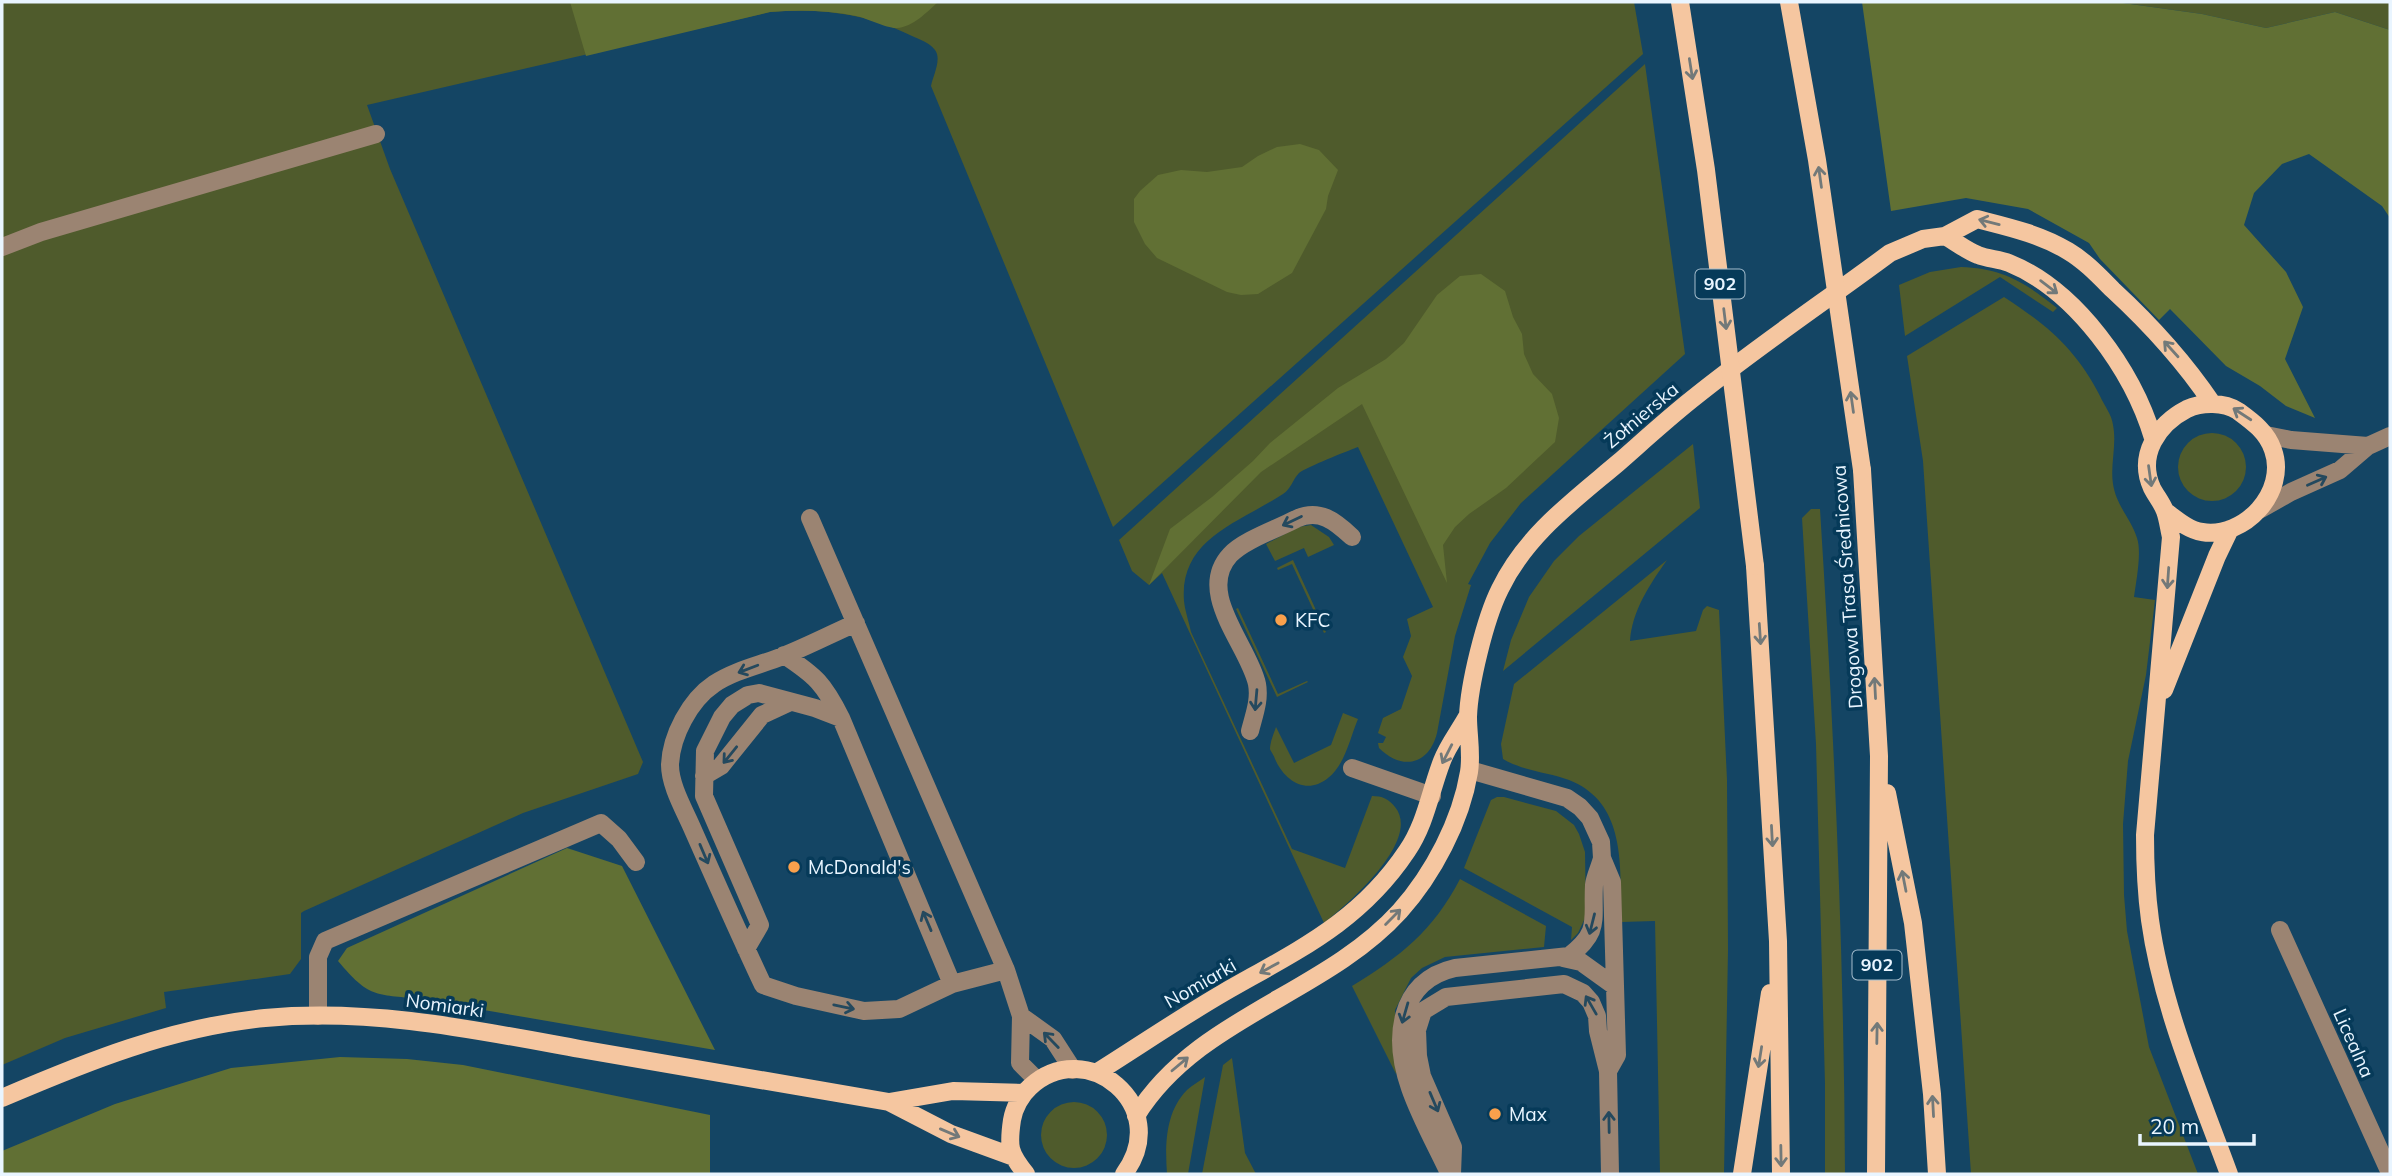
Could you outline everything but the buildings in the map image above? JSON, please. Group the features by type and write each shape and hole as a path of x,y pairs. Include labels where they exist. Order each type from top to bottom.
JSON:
{"main road":[{"name":"902","path":"1680,2 1706,170 1755,566 1778,941 1781,1174"},
{"name":"Drogowa Trasa Średnicowa","path":"1789,2 1817,159 1862,470 1879,756 1875,1174"},
{"name":"Żołnierska","path":"1136,1116 1146,1100 1175,1067 1207,1042 1342,962 1401,910 1426,877 1446,841 1470,770 1468,715 1472,683 1485,631 1499,590 1524,549 1547,523 1692,399 1890,253 1923,239 1945,236 1977,219 2028,232 2068,251 2094,271 2163,339 2187,366 2212,403"},
{"path":"1945,236 1977,255 2009,263 2044,282 2068,302 2112,353 2146,415 2153,438 2148,463 2151,486 2165,511 2171,537 2145,835 2145,879 2150,922 2179,1037 2229,1174"},
{"path":"2153,438 2173,417 2191,407 2212,403 2234,408 2251,420 2266,435 2274,453 2273,487 2261,509 2247,521 2215,533 2199,532 2165,511"},
{"path":"2157,710 2230,529"},
{"name":"Żołnierska","path":"1328,933 1382,885 1408,849 1423,822 1443,760 1468,715"},
{"path":"1879,756 1913,923 1933,1094 1937,1174"},
{"name":"Nomiarki","path":"1097,1073 1178,1020 1328,933"},
{"path":"1742,1174 1778,941"},
{"name":"Nomiarki","path":"2,1098 74,1067 156,1039 228,1023 318,1016 371,1016 467,1028 889,1102 951,1134 1014,1157"},
{"path":"1073,1070 1097,1073 1120,1088 1134,1107 1139,1124 1139,1141 1131,1170"},
{"name":"Nomiarki","path":"889,1102 953,1091 1031,1087 1053,1073 1073,1070"},
{"path":"1026,1174 1009,1147 1013,1115 1031,1087"}],"street":[{"path":"2,247 41,232 376,134"},
{"path":"2266,435 2291,440 2368,446"},
{"path":"2261,509 2340,470 2368,446 2390,436"},
{"path":"1250,731 1257,705 1257,682 1222,606 1218,591 1225,562 1241,547 1303,516 1325,516 1339,524 1352,537"},
{"path":"810,518 1006,970 1021,1016 1020,1063 1031,1087"},
{"path":"856,623 784,656 743,670 715,684 697,698 674,744 670,767 678,794 763,985 796,996 864,1011 899,1009 953,984 1006,970"},
{"path":"784,656 811,673 827,690 953,984"},
{"path":"746,949 760,925 704,796 705,751 718,724 732,705 748,695 759,693 841,718"},
{"path":"704,776 721,766 762,715 790,702"},
{"path":"1352,768 1432,796"},
{"path":"1470,770 1567,798 1590,818 1601,842 1602,858 1612,882 1617,1055 1608,1071"},
{"path":"318,1016 318,957 325,941 601,823 619,839 636,862"},
{"path":"1563,958 1580,947 1590,934 1595,920 1594,882 1602,858"},
{"name":"Licealna","path":"2280,930 2390,1173"},
{"path":"1451,1174 1410,1088 1405,1070 1402,1023 1411,997 1425,980 1437,972 1455,968 1563,958 1581,962 1614,985"},
{"path":"1451,1174 1452,1147 1422,1076 1418,1056 1417,1030 1423,1011 1432,1003 1456,995 1564,984 1583,993 1591,1002 1597,1016 1608,1071 1610,1174"},
{"path":"1021,1016 1053,1039 1073,1070"}],"green space":[{"path":"2,2 1634,2 1643,54 1113,527 931,86 938,58 930,45 895,28 860,17 807,11 770,12 367,105 390,169 643,762 638,774 523,813 304,911 301,913 301,959 290,974 164,992 166,1008 65,1038 2,1065"},
{"path":"570,2 938,2 914,22 897,28 856,16 834,13 770,12 586,56"},
{"path":"1862,2 2116,2 2202,14 2266,28 2335,12 2390,30 2390,218 2382,206 2309,154 2282,164 2254,193 2244,225 2286,272 2303,307 2285,359 2315,418 2286,406 2260,386 2226,366 2170,309 2159,320 2100,259 2089,243 2028,209 1966,198 1891,211"},
{"path":"2116,2 2390,2 2390,30 2335,12 2266,28 2202,14"},
{"path":"1645,64 1685,354 1521,503 1490,543 1468,584 1471,585 1455,636 1437,733 1428,752 1421,758 1405,762 1379,748 1378,743 1383,743 1386,737 1378,733 1383,718 1401,709 1412,676 1403,657 1411,636 1407,619 1433,607 1358,447 1299,473 1286,492 1216,534 1191,562 1185,579 1184,601 1191,632 1292,849 1345,868 1372,796 1382,797 1390,802 1401,821 1399,836 1379,870 1349,902 1324,923 1162,573 1149,585 1132,571 1119,540"},
{"path":"1300,144 1319,150 1338,170 1326,209 1292,273 1258,294 1241,295 1227,292 1157,258 1145,244 1134,222 1134,199 1158,175 1181,170 1207,172 1242,167 1277,147"},
{"path":"1961,267 1989,270 2013,278 2057,308 2053,312 2000,277 1905,336 1899,285 1930,272"},
{"path":"1481,274 1505,291 1513,317 1522,334 1524,354 1533,374 1552,394 1559,418 1555,442 1506,488 1455,527 1443,545 1447,583 1362,404 1261,472 1149,585 1170,529 1212,497 1270,443 1338,388 1386,359 1404,343 1437,295 1460,276"},
{"path":"2004,297 2047,328 2070,351 2091,379 2110,414 2114,432 2112,477 2115,492 2134,531 2139,551 2134,597 2155,600 2146,675 2128,761 2123,824 2124,895 2127,931 2149,1047 2198,1174 1971,1174 1923,461 1907,356"},
{"path":"2212,433 2225,436 2236,443 2243,454 2246,467 2243,480 2236,491 2225,498 2212,501 2199,498 2188,491 2181,480 2178,467 2181,454 2188,443 2199,436"},
{"path":"1693,444 1700,508 1503,671 1511,640 1529,597 1554,561 1579,536"},
{"path":"1811,509 1820,509 1830,675 1840,925 1845,1174 1825,1174 1816,744 1802,518"},
{"path":"1311,525 1329,537 1334,545 1308,557 1304,548 1275,561 1266,544 1298,527"},
{"path":"1293,560 1326,632 1324,633 1292,564 1278,570 1277,568"},
{"path":"1667,560 1638,609 1630,641 1696,631 1707,606 1719,610 1727,780 1728,950 1724,1174 1660,1174 1655,921 1621,922 1620,860 1611,821 1602,805 1588,791 1569,780 1503,759 1501,744 1514,684"},
{"path":"1238,608 1278,694 1308,682 1277,697 1236,609"},
{"path":"1343,713 1358,719 1343,759 1334,773 1312,786 1290,779 1279,767 1270,749 1276,727 1294,763 1331,745"},
{"path":"1497,797 1556,811 1574,825 1579,834 1585,852 1586,916 1578,933 1571,940 1572,927 1464,868 1491,800"},
{"path":"567,848 622,866 715,1050 420,999 382,995 358,982 338,961 347,948"},
{"path":"1460,879 1546,926 1544,947 1445,957 1422,968 1411,978 1395,1010 1396,1074 1352,986 1386,964 1414,941 1439,913"},
{"path":"340,1057 407,1059 463,1065 710,1115 710,1174 2,1174 2,1151 115,1104 231,1068"},
{"path":"1232,1058 1245,1153 1256,1174 1202,1174 1223,1065"},
{"path":"1205,1077 1188,1174 1167,1174 1168,1130 1174,1108 1187,1090"},
{"path":"1074,1102 1087,1104 1102,1117 1107,1135 1105,1148 1092,1163 1074,1168 1061,1166 1046,1153 1041,1135 1043,1122 1056,1107"}],"place":[{"name":"KFC","path":"1281,620"},
{"name":"McDonald's","path":"794,867"},
{"name":"Max","path":"1495,1114"}]}
